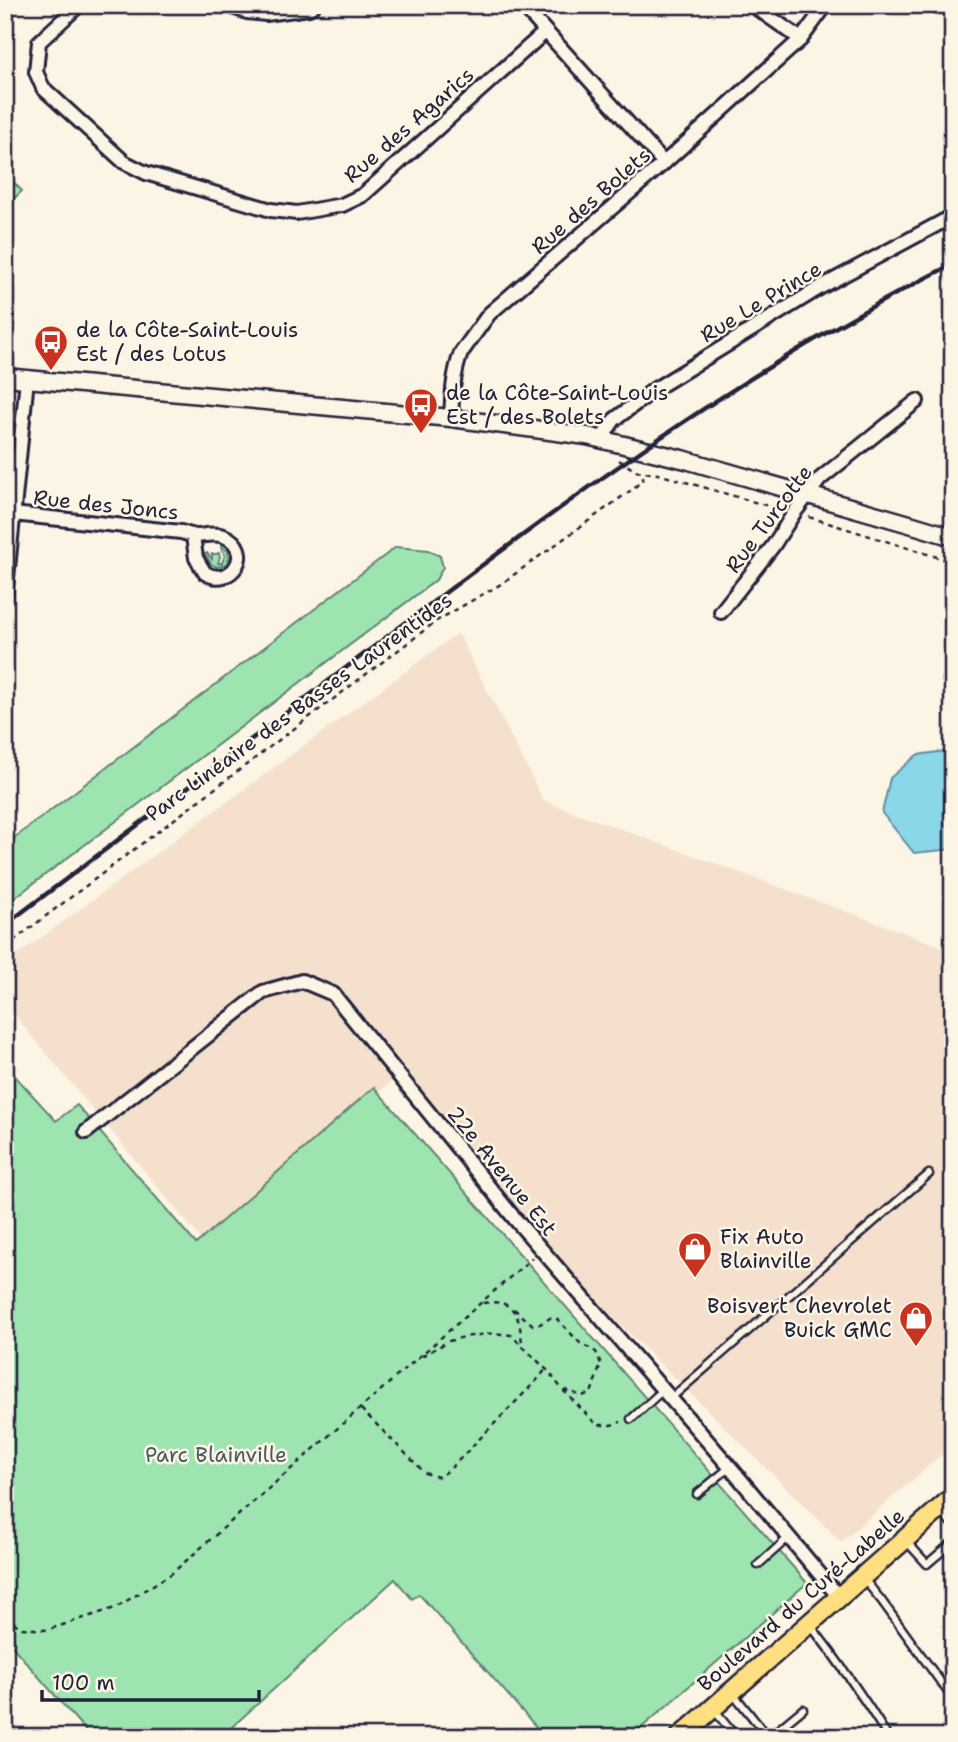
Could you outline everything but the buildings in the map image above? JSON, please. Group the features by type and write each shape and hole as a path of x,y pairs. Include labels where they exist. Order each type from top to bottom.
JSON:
{"main road":[{"name":"Boulevard du Curé-Labelle","path":"680,1737 946,1503"}],"street":[{"name":"Rue des Agarics","path":"79,5 40,42 36,72 43,88 124,162 146,173 271,210 297,213 342,205 363,195 545,32"},
{"path":"226,5 247,12 267,14 314,5"},
{"path":"522,5 664,163"},
{"path":"757,5 758,9 801,38"},
{"name":"Rue des Bolets","path":"450,418 458,359 489,314 664,163 801,38 825,5"},
{"name":"Rue Le Prince","path":"604,439 614,420 654,389 821,287 953,216"},
{"path":"5,377 450,418 604,439 953,537"},
{"path":"5,598 27,379"},
{"name":"Rue Turcotte","path":"721,612 773,546 820,479 918,401"},
{"name":"Rue des Joncs","path":"13,514 181,532 193,536"},
{"name":"22e Avenue Est","path":"86,1132 263,992 302,981 333,994 541,1250 839,1597"}],"lane":[{"path":"631,1419 667,1394 929,1174"},
{"path":"696,1494 730,1467"},
{"path":"946,1503 953,1525"},
{"path":"758,1565 788,1538"},
{"path":"904,1540 927,1564 953,1542"},
{"path":"862,1577 953,1699"},
{"path":"809,1624 865,1700 888,1737"},
{"path":"732,1691 769,1737 803,1709"},
{"path":"712,1708 736,1737"}],"path":[{"path":"617,459 631,469 789,511"},
{"name":"Parc Linéaire des Basses Laurentides","path":"5,947 438,620 501,584 613,504 642,481 645,472"},
{"path":"808,517 953,562"},
{"path":"5,1617 22,1628 47,1630 115,1608 171,1574 541,1250"},
{"path":"481,1303 502,1302 533,1325 556,1318 580,1343 596,1352 601,1364 591,1392 582,1396 562,1389"},
{"path":"514,1309 522,1345"},
{"path":"416,1360 449,1341 464,1337 494,1333 510,1335 546,1369 593,1421 600,1425 611,1425 631,1419"},
{"path":"360,1409 425,1473 438,1477 448,1471 546,1369"}],"shaded area":[{"path":"458,633 544,801 938,945 953,956 953,1445 841,1542 565,1270 404,1071 202,1240 5,1004 5,964"}],"green space":[{"path":"5,173 22,191 5,207"},
{"path":"221,546 228,551 229,558 226,564 217,567 211,564 205,554 212,559 212,554 219,553 218,563 222,563 225,555"},
{"path":"396,547 428,550 440,556 443,567 436,580 5,905 5,845"},
{"name":"Parc Blainville","path":"5,1065 56,1121 77,1105 196,1244 374,1087 807,1583 631,1737 545,1737 419,1594 412,1599 395,1579 221,1737 91,1737 5,1638"}],"water":[{"path":"953,750 953,849 914,853 882,813 890,778 917,755"}],"railway":[{"path":"5,925 585,490 728,393 801,348 876,304 953,264"}],"place":[{"name":"de la Côte-Saint-Louis Est / des Lotus","path":"51,372"},
{"name":"de la Côte-Saint-Louis Est / des Bolets","path":"421,435"},
{"name":"Fix Auto Blainville","path":"695,1279"},
{"name":"Boisvert Chevrolet Buick GMC","path":"916,1348"}]}
